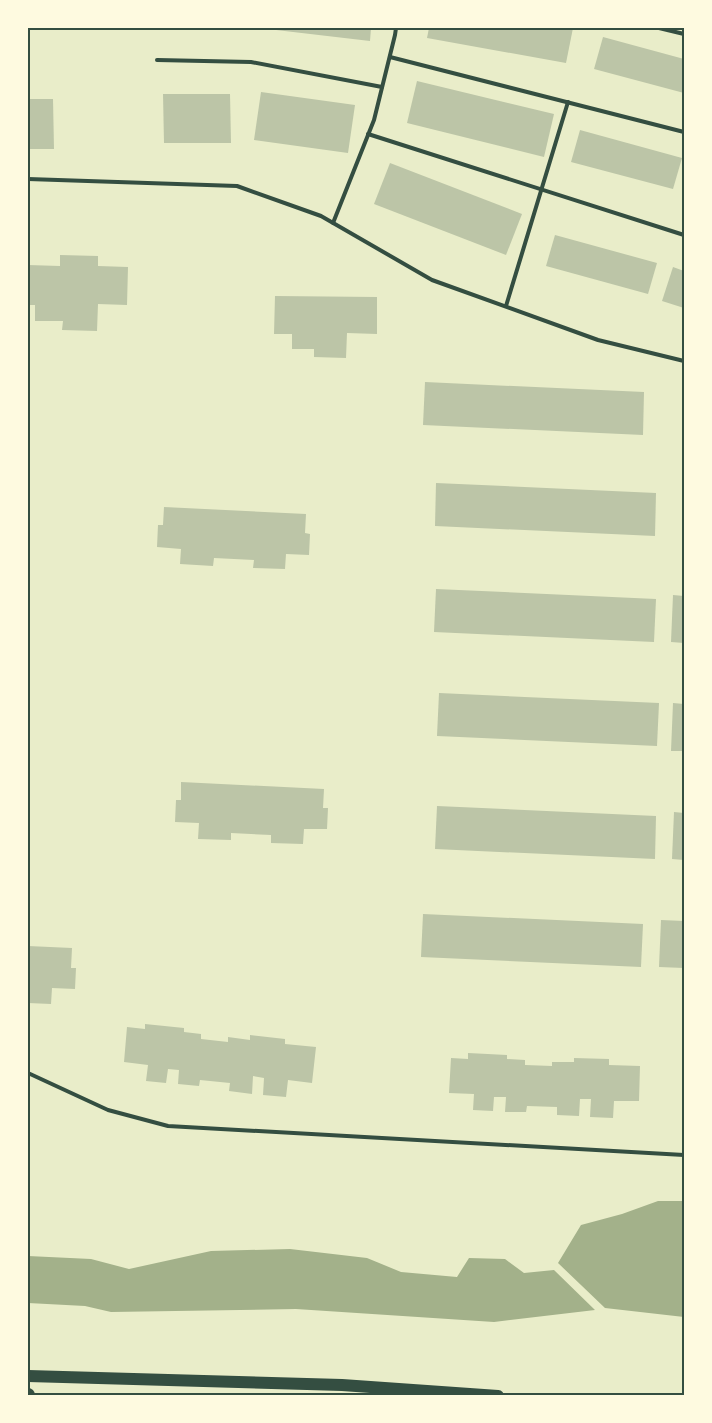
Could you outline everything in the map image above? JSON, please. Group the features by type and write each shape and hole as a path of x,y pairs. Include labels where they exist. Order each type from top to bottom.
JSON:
{"main road":[{"path":"28,1376 342,1385 498,1396"}],"lane":[{"path":"333,223 374,120 396,35 396,28"},
{"path":"660,28 684,34"},
{"path":"390,57 684,132"},
{"path":"156,60 251,62 382,86"},
{"path":"506,306 568,102"},
{"path":"368,134 684,235"},
{"path":"28,179 236,186 321,216 432,280 598,340 684,362"},
{"path":"28,1073 108,1110 168,1126 684,1155"}],"shaded area":[{"path":"658,1201 684,1201 684,1317 605,1308 558,1263 581,1225 622,1214"},
{"path":"290,1249 367,1258 401,1272 457,1277 469,1258 505,1259 524,1273 554,1270 595,1310 494,1322 296,1309 111,1312 85,1306 28,1303 28,1256 91,1259 129,1269 211,1251"}],"building":[{"path":"276,28 371,28 370,41 276,30"},
{"path":"429,28 573,28 566,63 427,38"},
{"path":"603,37 684,59 684,93 594,69"},
{"path":"417,81 554,114 544,157 407,123"},
{"path":"261,92 355,105 348,153 254,140"},
{"path":"163,94 230,94 231,143 164,143"},
{"path":"28,99 53,99 54,149 28,149"},
{"path":"580,130 682,158 673,189 571,162"},
{"path":"390,163 522,214 506,255 374,204"},
{"path":"555,235 657,263 648,294 546,266"},
{"path":"60,255 98,256 98,266 128,267 127,305 98,304 97,331 62,330 63,321 35,321 35,305 28,305 28,265 60,266"},
{"path":"673,267 684,271 684,308 662,301"},
{"path":"275,296 377,297 377,334 347,333 346,358 314,357 314,349 292,349 292,334 274,334"},
{"path":"425,382 644,392 643,435 423,425"},
{"path":"436,483 656,493 655,536 435,526"},
{"path":"164,507 306,514 305,533 310,534 309,555 286,554 285,569 253,568 254,560 214,558 213,566 180,564 181,549 157,547 158,525 163,525"},
{"path":"436,589 656,599 654,642 434,632"},
{"path":"673,595 684,596 684,643 671,642"},
{"path":"439,693 659,703 657,746 437,736"},
{"path":"673,703 684,704 684,751 671,751"},
{"path":"181,782 324,789 323,808 328,808 327,829 304,829 303,844 271,843 271,835 231,833 231,840 198,839 199,823 175,822 176,800 181,800"},
{"path":"437,806 656,816 655,859 435,849"},
{"path":"674,812 684,813 684,860 672,859"},
{"path":"423,914 643,924 641,967 421,957"},
{"path":"661,920 684,921 684,968 659,967"},
{"path":"28,946 72,948 71,968 76,968 75,989 52,988 51,1004 28,1003"},
{"path":"145,1024 184,1028 184,1032 201,1034 201,1039 228,1042 228,1037 250,1040 250,1035 285,1039 285,1044 316,1047 312,1083 288,1080 286,1097 263,1095 264,1078 253,1076 252,1094 229,1091 230,1083 200,1080 199,1086 178,1084 179,1070 168,1069 166,1083 146,1081 148,1065 124,1062 127,1027 145,1029"},
{"path":"468,1053 507,1055 507,1059 525,1060 525,1065 552,1066 552,1062 574,1062 574,1058 609,1059 609,1065 640,1066 639,1101 614,1101 613,1118 590,1117 591,1099 580,1099 579,1116 557,1115 557,1107 527,1106 526,1112 505,1112 506,1097 494,1097 493,1111 473,1110 474,1094 449,1093 451,1058 468,1059"}]}
